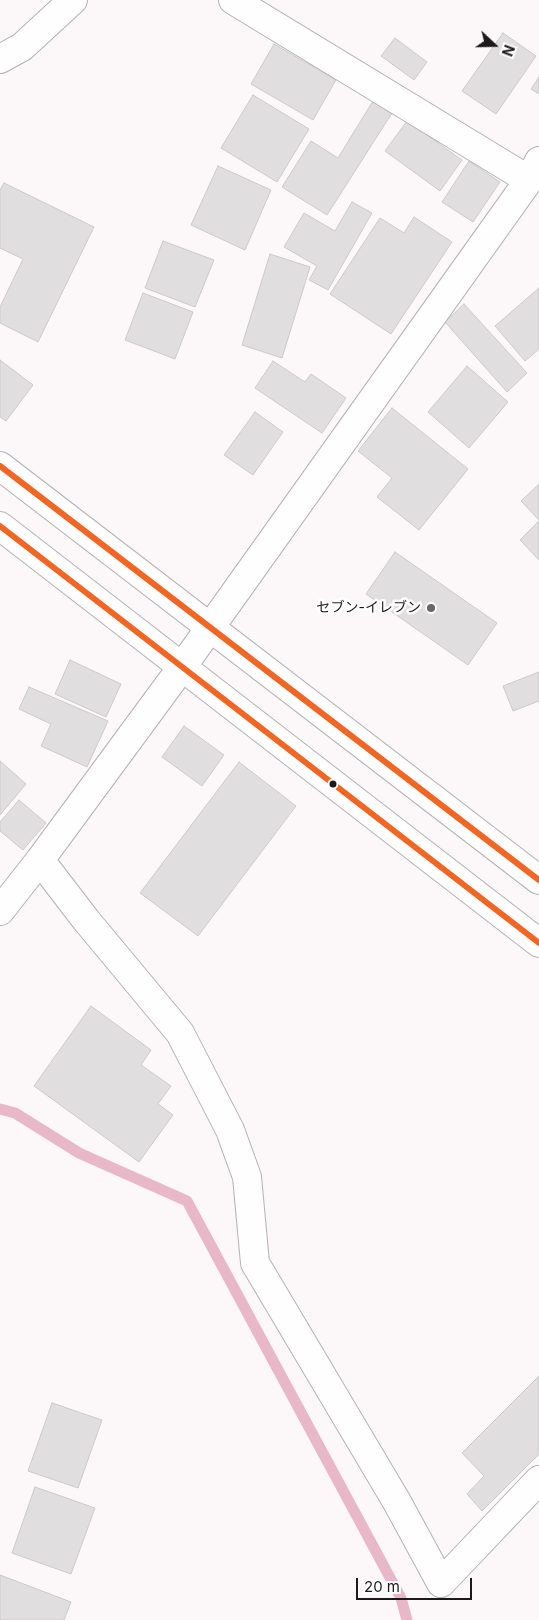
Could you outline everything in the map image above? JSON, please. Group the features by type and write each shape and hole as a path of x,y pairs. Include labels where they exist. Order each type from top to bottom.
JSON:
{"street":[{"path":"0,58 22,47 73,0"},
{"path":"0,911 40,860 182,667 534,170 233,0"},
{"path":"0,466 539,880"},
{"path":"0,526 539,943"},
{"path":"40,860 86,920 180,1033 230,1130 247,1177 255,1263 396,1502 441,1583 539,1480"}],"building":[{"path":"503,33 536,56 496,114 462,91"},
{"path":"395,38 427,62 414,80 381,56"},
{"path":"274,44 336,80 313,120 251,84"},
{"path":"539,77 539,94 531,89"},
{"path":"253,95 309,129 277,182 221,148"},
{"path":"373,101 392,113 327,215 282,187 311,141 338,158"},
{"path":"407,121 462,160 440,191 385,151"},
{"path":"469,161 500,182 473,222 442,202"},
{"path":"218,166 271,190 245,250 191,225"},
{"path":"4,183 94,227 38,342 0,323 0,307 23,259 0,248 0,190"},
{"path":"352,202 372,213 328,290 309,280 317,266 284,247 304,213 335,231"},
{"path":"414,217 452,242 391,334 330,294 380,218 404,233"},
{"path":"163,241 214,260 195,307 145,288"},
{"path":"270,254 310,267 282,358 242,345"},
{"path":"539,288 539,349 525,361 495,326"},
{"path":"143,293 193,312 175,359 125,340"},
{"path":"464,304 527,373 507,392 445,322"},
{"path":"0,360 33,385 6,421 0,417"},
{"path":"273,361 305,382 311,374 346,398 322,433 255,388"},
{"path":"467,366 508,402 469,448 428,412"},
{"path":"392,408 468,469 419,530 377,497 392,478 358,451"},
{"path":"255,412 283,432 253,475 224,455"},
{"path":"539,484 539,520 521,501"},
{"path":"539,521 539,560 520,540"},
{"name":"セブン-イレブン","path":"395,552 497,623 468,665 366,594"},
{"path":"70,660 121,684 106,717 55,694"},
{"path":"539,672 539,701 513,711 503,686"},
{"path":"29,687 108,721 87,767 41,746 51,724 19,709"},
{"path":"184,726 224,755 202,786 162,757"},
{"path":"0,761 26,784 0,815"},
{"path":"239,762 296,806 198,936 140,893"},
{"path":"19,800 46,823 23,850 0,831 0,822"},
{"path":"91,1006 151,1050 141,1065 171,1086 158,1104 173,1115 139,1162 34,1086"},
{"path":"539,1376 539,1454 482,1511 467,1494 484,1476 462,1453"},
{"path":"52,1403 102,1420 78,1488 28,1471"},
{"path":"35,1487 95,1508 71,1574 12,1553"},
{"path":"0,1575 71,1602 64,1620 0,1620"}],"waterway":[{"path":"0,1109 15,1113 79,1153 187,1201 401,1598 407,1620"}],"transit line":[{"path":"0,466 539,880"},
{"path":"0,526 539,943"}],"place":[{"name":"セブン-イレブン","path":"431,608"}]}
